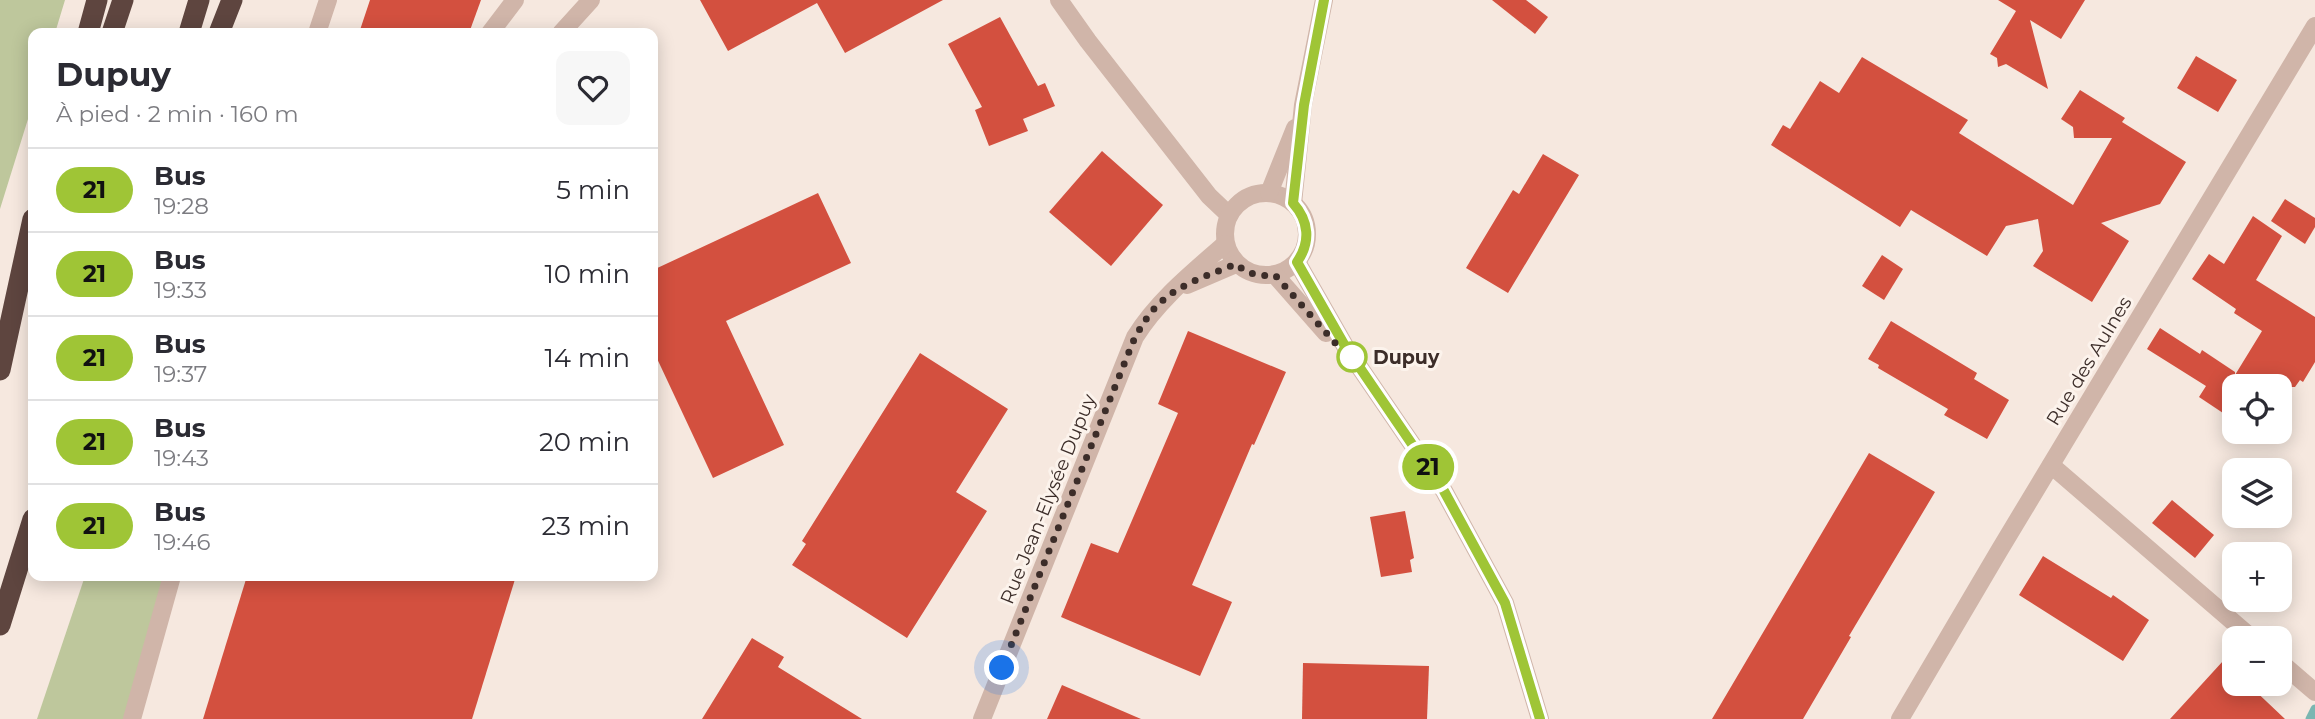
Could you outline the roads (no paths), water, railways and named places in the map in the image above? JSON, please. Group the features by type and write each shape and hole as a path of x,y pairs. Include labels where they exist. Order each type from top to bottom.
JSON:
{"highway":[{"path":"89,28 97,0"},
{"path":"114,28 123,0"},
{"path":"191,28 199,0"},
{"path":"222,28 230,0"},
{"path":"0,371 28,242"},
{"path":"0,371 28,286"},
{"path":"0,625 28,535"}],"street":[{"path":"319,28 328,0"},
{"path":"494,28 515,0"},
{"path":"566,28 591,0"},
{"path":"1059,0 1209,196 1228,215"},
{"path":"1293,203 1304,105 1324,0"},
{"name":"Rue des Aulnes","path":"1900,719 2315,26"},
{"path":"1269,193 1304,105"},
{"path":"1269,193 1282,196 1293,203 1304,218 1307,236 1303,254 1297,262 1287,270 1267,276 1250,273 1236,264 1225,244 1224,234 1228,215 1236,205 1246,198 1269,193"},
{"name":"Rue Jean-Elysée Dupuy","path":"982,719 1135,337 1148,315 1225,244"},
{"path":"1297,262 1322,308 1366,377 1444,491 1505,603 1541,719"},
{"name":"Rue Jean-Elysée Dupuy","path":"1163,300 1188,285 1236,264"},
{"path":"1275,275 1366,377"},
{"path":"2051,465 2238,626"},
{"path":"132,719 171,581"},
{"path":"2292,672 2310,687"}],"waterway":[{"path":"2310,719 2315,709"}],"place":[{"name":"Dupuy","path":"1352,357"}]}
